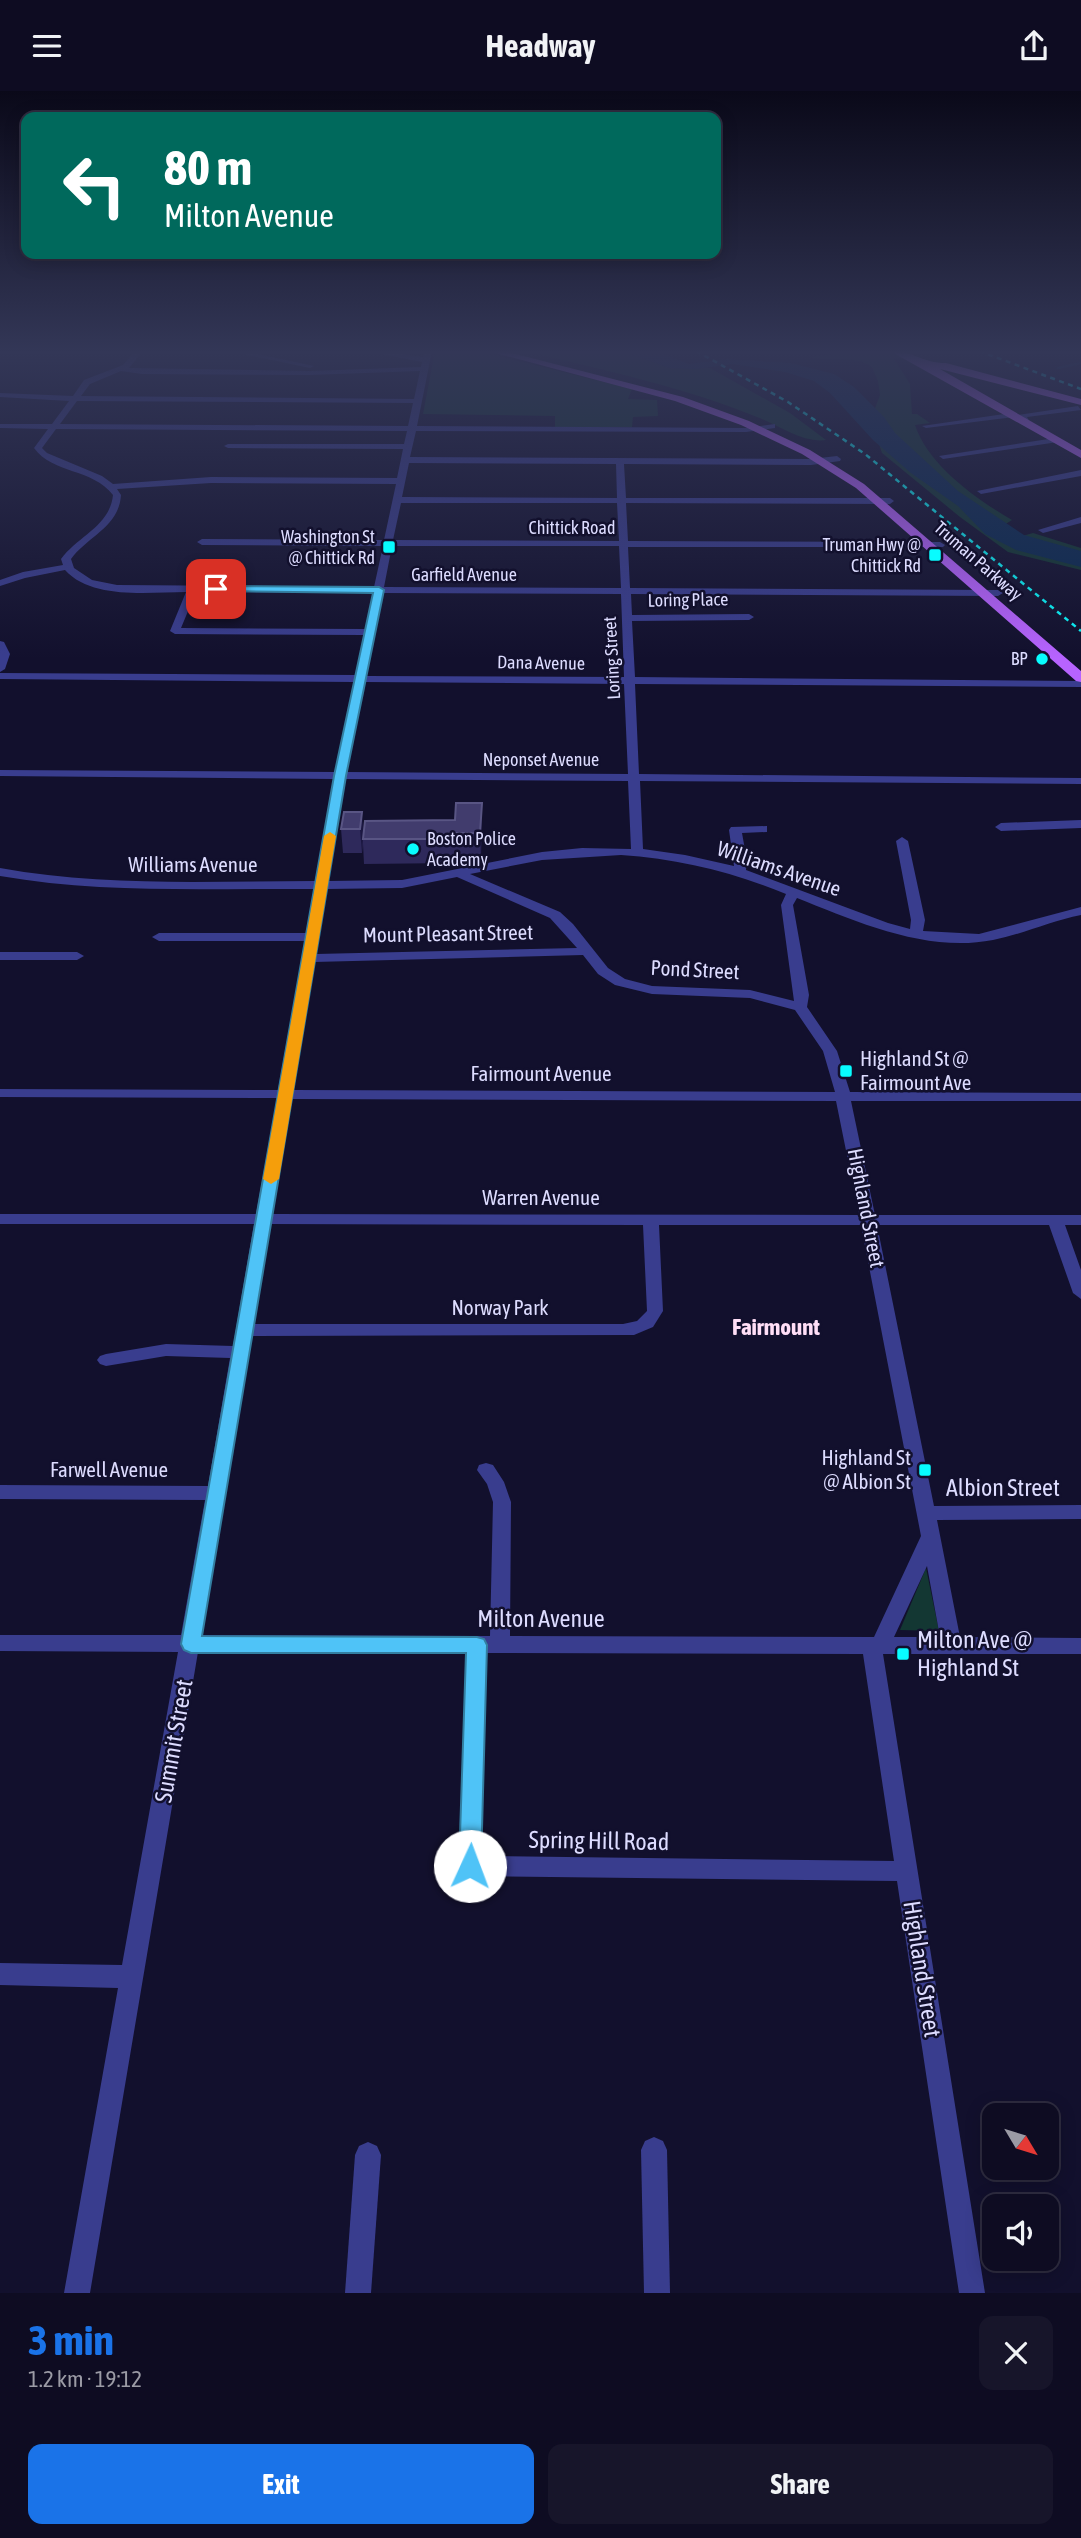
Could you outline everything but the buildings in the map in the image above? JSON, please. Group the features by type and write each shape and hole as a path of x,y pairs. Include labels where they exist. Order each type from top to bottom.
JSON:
{"main road":[{"name":"Truman Parkway","path":"809,454 885,502"},
{"name":"Truman Parkway","path":"827,454 837,459 992,594 1081,664"},
{"name":"Truman Parkway","path":"992,594 1081,678"}],"street":[{"path":"0,583 31,573 67,567 66,559 69,553 114,513 118,498 112,487 93,474 41,454"},
{"name":"Summit Street","path":"77,2293 340,776 407,454"},
{"path":"943,456 959,454"},
{"path":"406,460 837,459"},
{"name":"Loring Street","path":"620,461 637,852"},
{"path":"981,491 1081,473"},
{"path":"112,487 202,480 401,481"},
{"path":"398,499 885,502"},
{"path":"1043,530 1081,520"},
{"name":"Chittick Road","path":"202,542 935,545"},
{"name":"Garfield Avenue","path":"67,567 78,577 107,586 192,589 992,594"},
{"path":"192,589 175,631 370,632"},
{"name":"Loring Place","path":"627,618 749,617"},
{"path":"0,644 5,654 0,669"},
{"name":"Dana Avenue","path":"0,676 1081,684"},
{"name":"Neponset Avenue","path":"0,773 1081,781"},
{"path":"1001,827 1050,828 1081,824"},
{"path":"739,872 741,861 735,830 763,829"},
{"path":"902,841 918,920 916,933"},
{"name":"Williams Avenue","path":"0,872 79,883 400,885 558,854 593,851 637,852 739,872 867,921 955,939 996,937 1055,916 1081,911"},
{"name":"Pond Street","path":"458,873 555,915 607,975 635,987 750,994 800,1007"},
{"path":"795,893 788,899 787,905 802,995 800,1007"},
{"path":"159,937 313,937"},
{"name":"Mount Pleasant Street","path":"309,958 569,953 587,950"},
{"path":"0,956 76,956"},
{"name":"Highland Street","path":"800,1007 833,1057 843,1096 952,1646"},
{"name":"Fairmount Avenue","path":"0,1093 1081,1097"},
{"name":"Warren Avenue","path":"0,1219 1081,1220"},
{"name":"Norway Park","path":"245,1330 631,1329 645,1324 655,1311 651,1219"},
{"path":"1055,1220 1081,1293"},
{"path":"106,1360 166,1350 241,1352"},
{"path":"486,1470 495,1482 502,1502 500,1645"},
{"name":"Farwell Avenue","path":"0,1492 217,1493"},
{"name":"Albion Street","path":"926,1513 1081,1512"},
{"path":"876,1646 930,1536"},
{"name":"Milton Avenue","path":"0,1643 1081,1646"},
{"name":"Spring Hill Road","path":"477,1645 470,1866 907,1871"},
{"name":"Highland Street","path":"876,1646 907,1871 972,2293"},
{"path":"0,1974 133,1977"},
{"path":"654,2150 657,2293"},
{"path":"358,2293 368,2155"}],"green space":[{"path":"883,454 931,454 955,480 1012,520 1004,525 1015,538 1033,533 1081,548 1081,570 1008,552 960,517"},
{"path":"926,1568 939,1631 900,1630"}],"water":[{"path":"889,454 918,454 958,491 1024,535 1081,551 1081,567 1016,550 985,534 958,506"}],"railway":[{"path":"865,454 1081,631"}],"slow traffic":[{"path":"271,1179 330,836"}],"place":[{"name":"Washington St @ Chittick Rd","path":"389,547"},
{"name":"Truman Hwy @ Chittick Rd","path":"935,555"},
{"name":"BP","path":"1042,659"},
{"name":"Boston Police Academy","path":"413,849"},
{"name":"Highland St @ Fairmount Ave","path":"846,1071"},
{"name":"Highland St @ Albion St","path":"925,1470"},
{"name":"Milton Ave @ Highland St","path":"903,1654"}],"district":[{"name":"Fairmount","path":"776,1327"}],"route":[{"path":"216,589 379,590 340,776 191,1644 477,1645 470,1866"}]}
